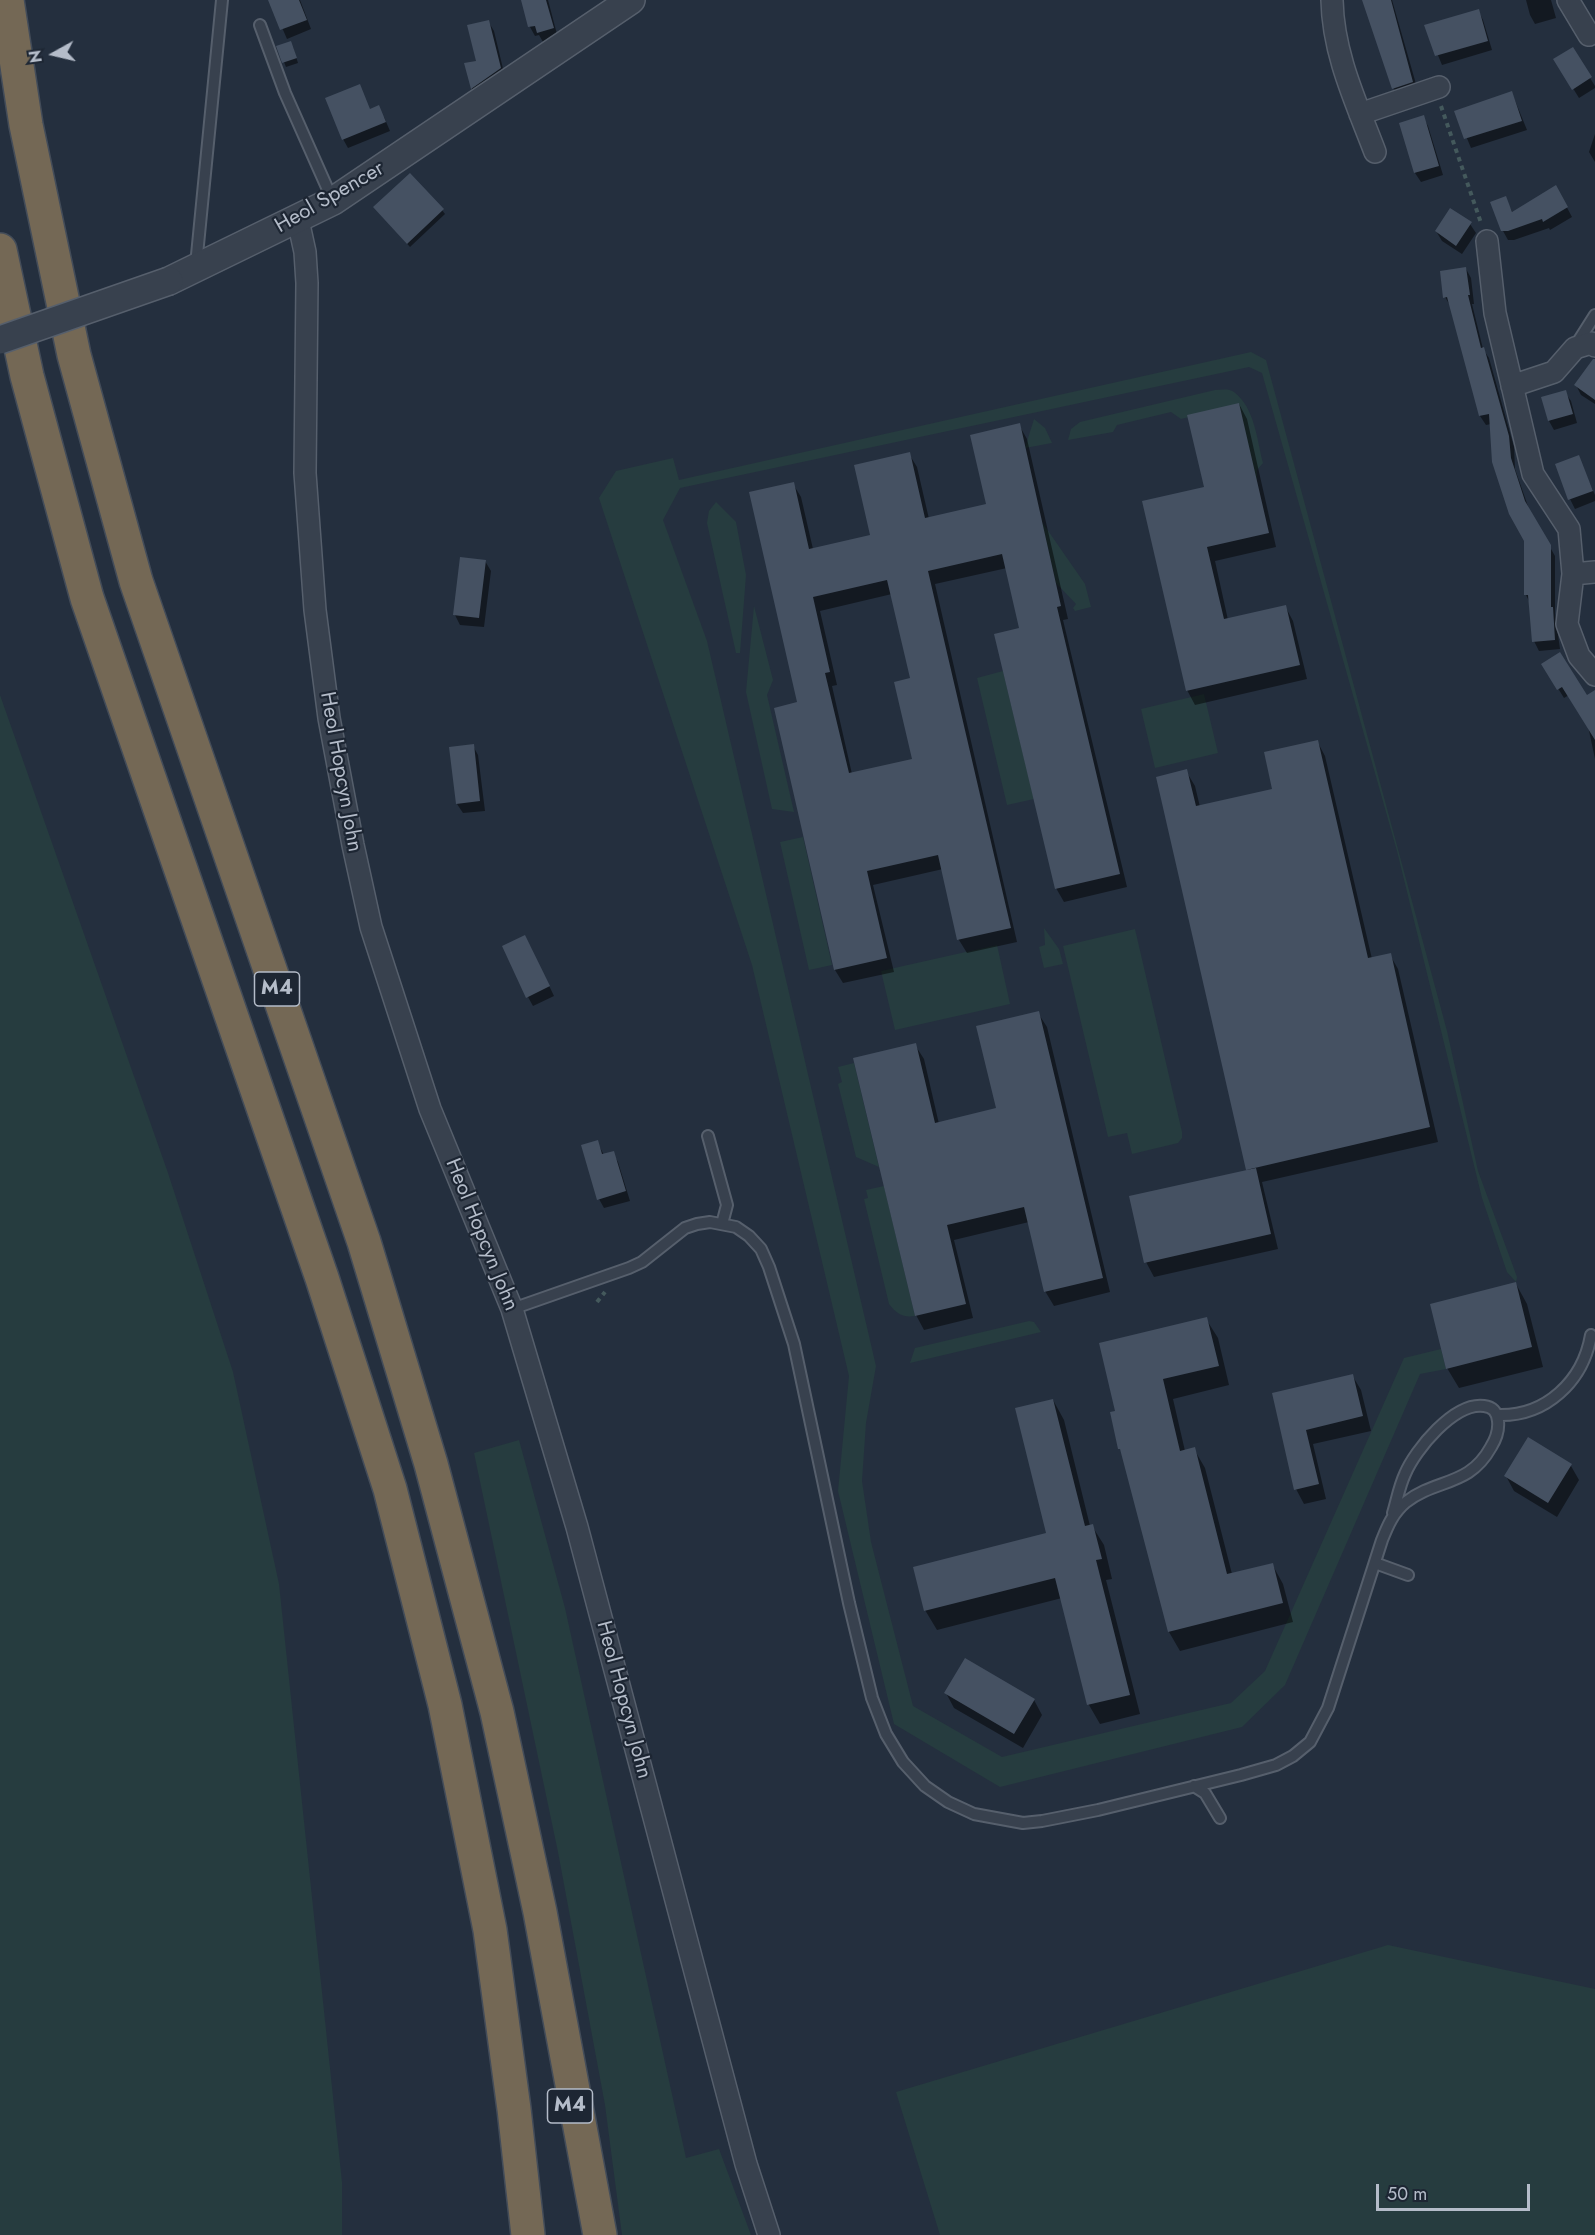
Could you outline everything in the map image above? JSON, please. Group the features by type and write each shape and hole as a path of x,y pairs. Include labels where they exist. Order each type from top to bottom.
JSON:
{"highway":[{"name":"M4","path":"7,0 26,125 74,355 136,581 364,1242 431,1464 497,1712 552,1978 580,2178 584,2235"},
{"name":"M4","path":"0,250 27,376 87,598 322,1278 390,1489 445,1705 490,1929 528,2235"},
{"path":"552,1978 600,2235"},
{"path":"514,2109 517,2235"}],"street":[{"name":"Heol Spencer","path":"0,340 169,280 298,220 333,201 631,0"},
{"path":"1332,0 1333,25 1341,65 1375,152"},
{"path":"1568,0 1589,35"},
{"path":"1360,114 1440,97"},
{"name":"Heol Hopcyn John","path":"298,220 305,252 307,283 305,473 315,610 329,718 371,927 430,1109 512,1309 577,1527 746,2164 769,2235"},
{"path":"1487,241 1495,313 1533,474 1569,529 1573,574 1568,624 1579,656 1595,675"},
{"path":"1512,386 1554,372 1585,347"},
{"path":"1573,574 1595,572"}],"lane":[{"path":"195,269 222,0"},
{"path":"260,25 285,93 333,201"},
{"path":"1585,347 1595,315"},
{"path":"708,1136 727,1205 722,1224"},
{"path":"512,1309 629,1269 642,1262 685,1228 710,1222 736,1227 749,1236 761,1249 773,1278 794,1344 849,1603 872,1698 885,1734 903,1761 925,1786 948,1802 974,1814 1023,1823 1042,1821 1098,1810 1276,1765 1293,1756 1310,1742 1328,1708 1405,1472 1415,1455 1435,1432 1463,1410 1473,1406 1492,1408 1497,1415 1499,1425 1496,1439 1479,1465 1463,1477 1428,1489 1393,1513"},
{"path":"1497,1415 1524,1413 1555,1397 1568,1386 1588,1352 1591,1335"},
{"path":"1375,1563 1408,1575"},
{"path":"1194,1786 1205,1793 1220,1818"}],"path":[{"path":"1440,97 1487,241"},
{"path":"597,1302 608,1290"}],"green space":[{"path":"1251,352 1266,360 1447,1031 1478,1171 1517,1277 1516,1282 1507,1272 1482,1198 1397,851 1262,373 1249,367 680,488 663,520 707,641 876,1366 866,1423 862,1481 871,1542 913,1706 1002,1757 1231,1703 1265,1671 1404,1358 1441,1349 1446,1369 1420,1374 1285,1685 1242,1727 1000,1787 894,1724 838,1491 849,1376 752,965 599,498 616,471 673,458 679,480"},
{"path":"1215,390 1234,392 1251,415 1263,463 1257,470 1257,504 1234,406 1181,419 1171,412 1117,425 1113,432 1068,440 1071,429 1080,422"},
{"path":"1034,419 1045,428 1052,443 1025,448"},
{"path":"716,502 736,522 746,575 740,653 736,653 707,523 709,511"},
{"path":"1042,522 1085,584 1091,607 1075,611 1073,608 1076,604 1056,583"},
{"path":"754,606 773,680 767,695 794,812 772,809 746,692"},
{"path":"1003,671 1034,799 1007,805 977,678"},
{"path":"1204,694 1218,753 1155,768 1141,709"},
{"path":"0,695 168,1173 233,1372 279,1584 342,2182 342,2235 0,2235"},
{"path":"803,837 832,965 809,970 780,842"},
{"path":"1044,928 1059,949 1063,964 1044,968 1039,947 1045,945"},
{"path":"1135,929 1182,1138 1178,1143 1132,1154 1127,1133 1108,1137 1063,946"},
{"path":"997,945 1010,1004 895,1030 881,971"},
{"path":"854,1063 879,1167 856,1157 838,1084 842,1082 838,1067"},
{"path":"884,1186 915,1316 900,1314 889,1304 864,1199 868,1198 866,1190"},
{"path":"1029,1321 1034,1322 1041,1332 910,1363 915,1348"},
{"path":"519,1440 565,1608 686,2158 719,2149 751,2235 622,2235 605,2105 558,1852 474,1453"},
{"path":"1388,1945 1595,1989 1595,2235 940,2235 896,2092"}],"building":[{"path":"268,0 299,0 307,20 280,30"},
{"path":"521,0 546,0 554,28 537,33 535,26 528,27"},
{"path":"1362,0 1391,0 1413,82 1392,89"},
{"path":"1479,9 1488,41 1435,56 1424,25"},
{"path":"489,20 501,68 471,89 464,63 476,61 467,25"},
{"path":"291,41 297,58 282,63 276,46"},
{"path":"1573,47 1592,77 1572,90 1553,59"},
{"path":"360,84 370,109 379,105 386,122 342,140 325,98"},
{"path":"1512,91 1522,121 1464,139 1454,111"},
{"path":"1424,115 1439,166 1414,173 1399,123"},
{"path":"410,173 444,209 407,244 373,207"},
{"path":"1556,185 1568,207 1543,222 1542,219 1508,231 1501,231 1490,202 1506,196 1512,212"},
{"path":"1450,208 1472,222 1456,246 1435,231"},
{"path":"1466,267 1470,295 1468,295 1481,348 1484,347 1509,436 1511,458 1525,501 1551,545 1551,607 1553,607 1555,640 1532,642 1528,595 1524,595 1524,541 1509,514 1492,462 1489,414 1479,416 1447,297 1443,298 1440,271"},
{"path":"1595,359 1595,400 1574,385"},
{"path":"1566,390 1573,414 1548,421 1541,397"},
{"path":"1239,403 1269,533 1207,547 1224,619 1286,605 1300,665 1186,691 1142,501 1204,487 1187,415"},
{"path":"1020,423 1061,606 1057,607 1120,874 1055,889 994,634 1019,628 1002,554 928,571 1011,928 957,940 938,855 867,871 887,958 834,970 774,708 797,702 749,492 794,482 809,549 870,535 854,465 910,452 925,518 986,504 970,435","holes":["887,580 910,678 894,682 912,759 849,773 825,673 830,672 813,597"]},
{"path":"1579,455 1593,491 1568,500 1555,464"},
{"path":"460,557 486,560 479,618 453,615"},
{"path":"1560,652 1587,695 1595,690 1595,740 1562,687 1557,690 1541,664"},
{"path":"1318,740 1368,958 1391,953 1430,1127 1246,1170 1156,777 1187,769 1196,806 1272,789 1264,752"},
{"path":"474,744 480,801 456,804 449,747"},
{"path":"525,935 550,986 526,998 502,946"},
{"path":"1039,1011 1103,1278 1044,1292 1024,1207 947,1225 966,1304 915,1316 853,1058 916,1043 935,1123 996,1108 976,1026"},
{"path":"598,1140 602,1154 614,1151 626,1191 597,1200 581,1145"},
{"path":"1256,1168 1271,1234 1144,1263 1129,1196"},
{"path":"1516,1282 1532,1347 1446,1369 1430,1304"},
{"path":"1207,1317 1219,1366 1163,1379 1180,1451 1195,1447 1227,1574 1273,1563 1283,1603 1168,1632 1120,1449 1118,1449 1110,1412 1115,1411 1099,1343"},
{"path":"1353,1374 1363,1416 1306,1430 1319,1484 1294,1490 1272,1393"},
{"path":"1053,1399 1085,1526 1093,1524 1102,1559 1096,1560 1130,1695 1087,1705 1055,1578 924,1611 913,1567 1046,1533 1015,1408"},
{"path":"1528,1437 1572,1464 1548,1503 1504,1476"},
{"path":"965,1658 1035,1699 1014,1734 944,1693"}]}
